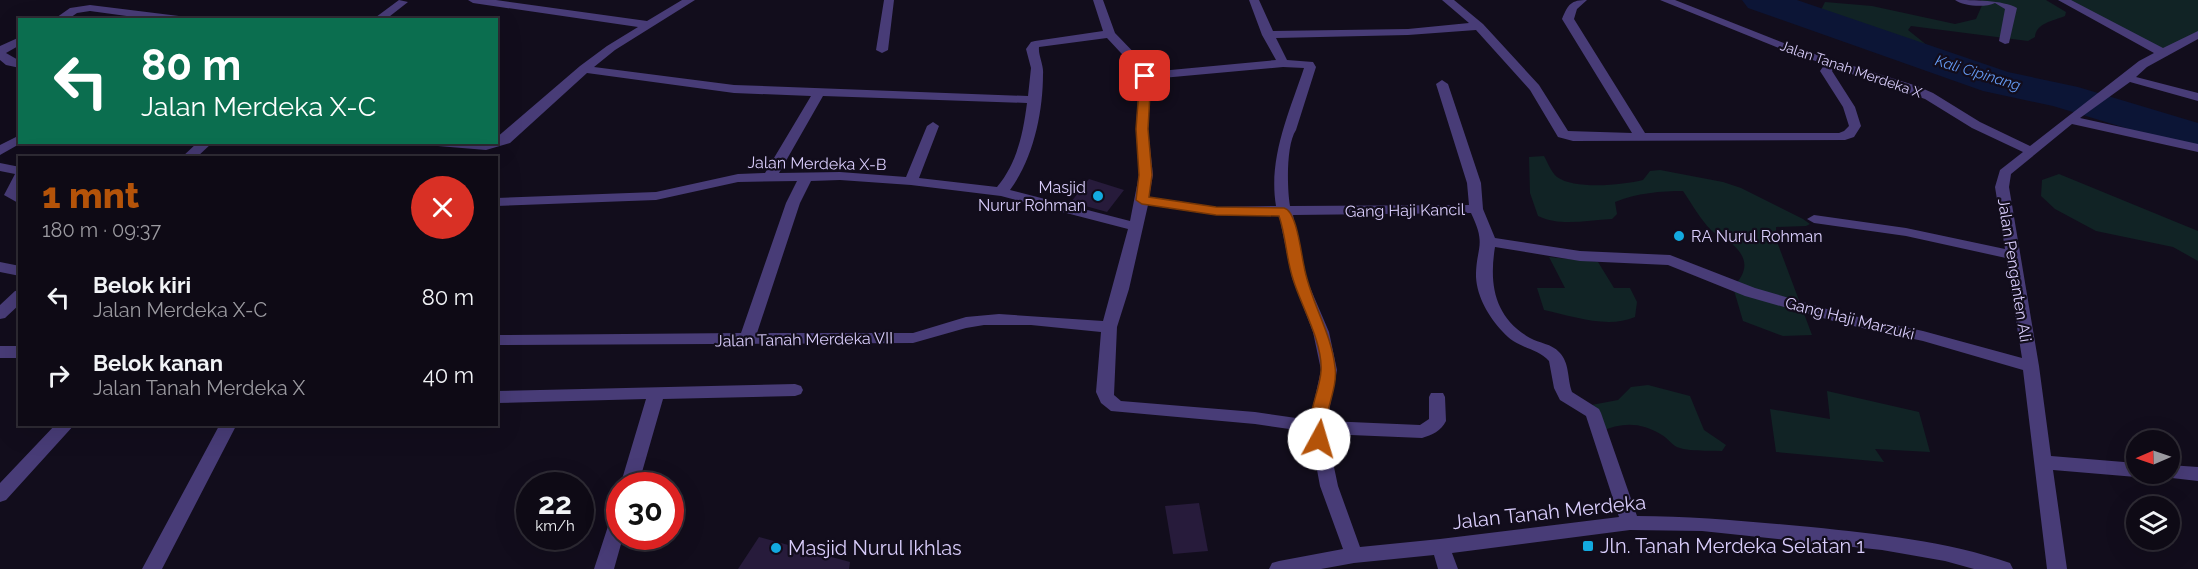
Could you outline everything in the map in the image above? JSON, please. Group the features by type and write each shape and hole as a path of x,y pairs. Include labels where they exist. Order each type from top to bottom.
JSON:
{"street":[{"path":"391,0 408,1"},
{"path":"473,0 650,25"},
{"path":"498,143 611,48 690,0"},
{"path":"882,50 889,0"},
{"path":"1098,0 1110,34 1139,65 1145,76 1142,129 1146,175 1121,289 1109,327 1104,392 1107,399 1117,407 1255,418 1317,427 1422,432 1438,421 1437,397"},
{"path":"1254,0 1283,63"},
{"path":"1448,0 1479,26 1535,88 1563,134 1573,137 1821,139 1849,134 1855,126 1854,116 1827,71 1831,64"},
{"path":"1582,0 1572,7 1569,19 1640,136"},
{"name":"Jalan Tanah Merdeka X","path":"1665,0 1831,64 1913,89 1929,96 1976,125 2031,151"},
{"path":"1960,0 1988,3 1993,0"},
{"path":"1998,0 2011,8 2004,41"},
{"path":"2063,0 2163,53"},
{"path":"380,18 408,1"},
{"path":"61,18 74,10 90,8 171,18"},
{"path":"1268,34 1408,32 1479,26"},
{"path":"1001,192 1023,155 1032,124 1039,76 1038,62 1032,49 1035,44 1110,34"},
{"name":"Jalan Penganten Ali","path":"2056,569 2031,366 2002,187 2006,173 2031,151 2128,78 2143,64 2198,34"},
{"path":"18,41 0,52 10,62 18,64"},
{"path":"1145,76 1283,63 1309,65 1309,73 1286,136 1282,167 1284,212 1290,228 1299,278 1321,333 1327,358 1329,370 1317,427 1329,486 1354,555"},
{"path":"584,69 734,88 1034,100"},
{"path":"2128,78 2198,97"},
{"path":"1442,84 1474,183 1476,209"},
{"path":"771,177 820,92"},
{"path":"2076,116 2198,148"},
{"path":"911,181 933,126"},
{"path":"0,151 18,140"},
{"path":"190,156 204,144"},
{"path":"458,144 486,146 497,144"},
{"path":"489,156 497,144"},
{"path":"0,168 18,172"},
{"path":"747,340 793,203 806,177"},
{"name":"Jalan Merdeka X-B","path":"498,202 656,196 722,180 806,177 911,181 1001,192 1134,226"},
{"path":"18,178 11,195 18,200"},
{"name":"Gang Haji Kancil","path":"1142,200 1216,211 1476,209 1489,242"},
{"path":"1814,219 1882,228 2012,255"},
{"path":"1489,242 1484,260 1487,294 1501,320 1517,337 1524,343 1545,350 1556,359 1564,392 1569,399 1586,406 1593,413 1630,523"},
{"name":"Gang Haji Marzuki","path":"1489,242 1580,256 1670,260 1760,295 1844,319 1923,336 2031,366"},
{"path":"0,267 18,271"},
{"path":"0,314 18,297"},
{"name":"Jalan Tanah Merdeka VII","path":"498,340 913,338 935,333 956,324 984,320 1109,327"},
{"path":"0,352 18,352"},
{"path":"498,397 795,390"},
{"path":"633,472 656,393"},
{"path":"0,495 65,426"},
{"path":"152,569 227,426"},
{"path":"2043,462 2126,469"},
{"path":"2180,473 2198,474"},
{"name":"Jalan Tanah Merdeka","path":"1279,569 1305,567 1354,555 1440,547 1630,523 1702,524 1881,542 1945,553 2003,569"},
{"path":"1440,547 1448,569"},
{"path":"604,569 610,550"}],"shaded area":[{"path":"1981,0 2046,0 2066,12 2065,16 2050,21 2038,29 2035,37 2028,41 1911,26 1908,30 1933,50 1924,52 1828,16 1821,10 1825,2 1872,6 1955,24 1976,19 1983,3"},
{"path":"2058,0 2198,0 2198,32 2159,51"},
{"path":"1544,156 1557,177 1575,184 1612,185 1634,182 1643,180 1650,171 1660,170 1723,182 1741,188 1803,219 1810,224 1776,227 1776,239 1812,335 1783,336 1743,321 1733,287 1744,270 1741,254 1731,243 1707,226 1683,191 1649,193 1615,202 1617,214 1612,219 1565,222 1538,216 1530,193 1529,157"},
{"path":"2059,174 2198,231 2198,261 2173,247 2096,231 2055,209 2041,196 2042,180"},
{"path":"1549,257 1598,262 1614,288 1630,288 1637,302 1635,317 1602,322 1544,310 1537,288 1565,288"},
{"path":"1648,385 1690,396 1704,430 1726,445 1722,451 1690,450 1677,447 1662,435 1639,426 1616,426 1600,432 1586,406 1618,400 1631,387"},
{"path":"1827,391 1919,412 1930,452 1875,449 1884,462 1776,452 1770,409 1830,419"}],"building":[{"name":"Masjid Nurur Rohman","path":"1089,179 1124,190 1107,212 1071,202"},
{"path":"1199,503 1208,551 1173,554 1165,506"},
{"name":"Masjid Nurul Ikhlas","path":"759,537 850,562 849,569 738,569"}],"waterway":[{"name":"Kali Cipinang","path":"1761,0 1998,82 2063,96 2198,137"}],"place":[{"name":"Masjid Nurur Rohman","path":"1098,196"},
{"name":"RA Nurul Rohman","path":"1679,236"},
{"name":"Jln. Tanah Merdeka Selatan 1","path":"1588,546"},
{"name":"Masjid Nurul Ikhlas","path":"776,548"}],"route":[{"path":"1145,76 1142,129 1146,175 1142,200 1216,211 1284,212 1295,250 1299,278 1321,333 1329,370 1317,427 1319,439"}]}
